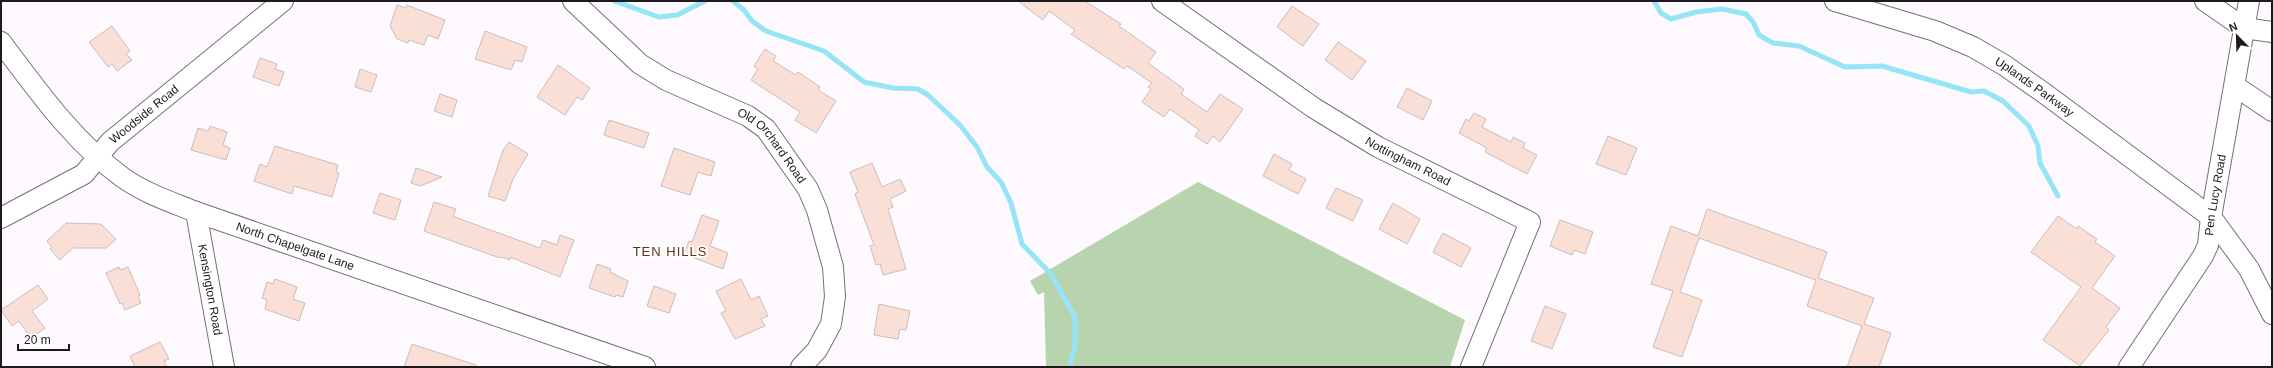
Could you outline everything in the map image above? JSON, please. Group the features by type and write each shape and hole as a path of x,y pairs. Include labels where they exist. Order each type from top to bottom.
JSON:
{"street":[{"name":"Woodside Road","path":"1,218 84,174 110,142 283,1"},
{"name":"Old Orchard Road","path":"573,1 640,64 666,80 748,116 766,129 808,189 817,210 833,268 835,297 831,324 817,350 801,367"},
{"name":"Nottingham Road","path":"1162,1 1314,108 1378,147 1530,222 1471,367"},
{"name":"Uplands Parkway","path":"1835,1 1935,31 1973,47 2004,65 2211,217 2249,269 2272,314"},
{"path":"2205,1 2244,28 2272,32"},
{"name":"Pen Lucy Road","path":"2129,367 2203,256 2208,245 2211,217 2249,1"},
{"name":"North Chapelgate Lane","path":"1,42 62,121 97,157 123,178 149,192 196,212 645,367"},
{"path":"2235,86 2272,111"},
{"name":"Kensington Road","path":"196,212 224,367"}],"green space":[{"path":"1198,182 1465,320 1450,367 1046,367 1044,292 1038,295 1030,281"}],"building":[{"path":"1018,1 1085,1 1121,24 1119,26 1156,52 1148,63 1184,89 1181,94 1207,112 1220,94 1243,109 1220,142 1213,136 1207,144 1195,136 1199,130 1170,109 1164,117 1142,102 1151,89 1148,87 1152,83 1127,66 1124,69 1071,34 1075,30 1049,11 1043,20"},
{"path":"397,5 406,8 407,5 445,20 438,39 428,35 424,45 409,40 408,43 397,39 390,26"},
{"path":"1292,6 1319,24 1303,46 1277,27"},
{"path":"112,26 130,51 126,54 132,60 117,71 112,64 108,67 89,42"},
{"path":"485,31 527,47 522,62 515,60 511,70 475,59"},
{"path":"1338,42 1366,61 1352,80 1325,60"},
{"path":"765,49 776,56 773,61 796,75 798,72 820,87 818,90 836,101 816,133 795,120 800,112 751,80 758,69 754,66"},
{"path":"260,58 277,64 275,69 284,72 279,86 253,77"},
{"path":"558,65 590,88 582,100 577,97 565,115 537,97"},
{"path":"360,69 377,75 371,92 355,87"},
{"path":"1407,88 1432,101 1423,120 1397,107"},
{"path":"440,94 457,100 452,117 434,111"},
{"path":"1474,113 1486,119 1482,127 1511,142 1513,137 1525,143 1523,148 1537,155 1527,174 1485,152 1487,148 1459,133 1466,119 1469,121"},
{"path":"609,120 649,133 644,148 604,135"},
{"path":"210,126 227,132 223,145 230,148 226,160 191,150 198,128 208,131"},
{"path":"1608,136 1637,148 1626,175 1596,164"},
{"path":"509,142 528,154 513,179 505,201 488,196 503,150"},
{"path":"275,146 338,165 336,172 339,173 332,197 294,186 292,194 254,181 260,164 267,167"},
{"path":"674,148 715,162 711,176 698,172 690,195 661,186"},
{"path":"1274,154 1292,164 1289,170 1306,179 1298,194 1263,176"},
{"path":"872,163 882,187 900,179 906,191 890,199 893,207 888,209 906,269 883,275 880,264 876,265 870,246 874,245 855,194 858,192 850,172"},
{"path":"416,168 442,177 420,186 411,183"},
{"path":"1336,188 1363,200 1353,221 1326,208"},
{"path":"380,193 401,200 395,220 373,213"},
{"path":"434,202 456,209 453,216 540,248 543,240 557,245 560,235 574,240 560,277 510,257 510,260 500,258 424,231"},
{"path":"1393,203 1420,219 1407,244 1379,229"},
{"path":"1707,209 1827,252 1818,278 1874,298 1864,324 1891,333 1879,367 1847,367 1862,326 1807,306 1816,280 1699,238 1680,292 1702,300 1682,357 1653,347 1673,291 1651,284 1671,226 1698,236"},
{"path":"702,215 719,221 710,246 728,253 723,269 684,254 689,241 692,242"},
{"path":"2058,216 2077,229 2078,226 2097,239 2095,242 2115,256 2092,288 2120,308 2106,327 2109,330 2080,366 2043,340 2081,287 2031,252"},
{"path":"1560,220 1593,232 1585,254 1574,250 1572,255 1550,246"},
{"path":"66,223 101,224 116,239 106,248 73,248 60,260 50,249 52,247 47,241"},
{"path":"1443,233 1471,248 1461,267 1433,252"},
{"path":"597,264 611,269 610,272 628,281 623,297 616,295 615,297 589,288"},
{"path":"119,267 120,270 128,267 140,295 138,296 141,303 125,310 122,303 120,304 106,273"},
{"path":"275,279 297,287 293,299 305,303 299,321 265,309 267,300 262,298 267,282 273,284"},
{"path":"741,279 751,300 759,296 768,316 761,319 765,326 735,339 721,313 726,311 716,291"},
{"path":"38,285 48,299 32,311 45,328 31,338 19,321 12,326 1,310"},
{"path":"654,286 676,294 669,313 647,306"},
{"path":"879,304 910,311 906,330 900,329 898,339 874,335"},
{"path":"1545,306 1566,314 1552,349 1531,341"},
{"path":"160,342 169,359 164,361 167,367 135,367 130,356"},
{"path":"412,344 476,365 476,367 404,367"}],"waterway":[{"path":"614,1 659,17 677,15 705,1"},
{"path":"733,1 744,10 752,21 766,31 824,51 864,82 893,88 918,89 928,95 960,125 977,147 987,167 1001,182 1011,203 1022,244 1051,274 1075,317 1075,345 1070,367"},
{"path":"1654,1 1661,13 1671,19 1696,12 1722,9 1746,14 1753,22 1759,35 1773,43 1799,46 1845,67 1882,66 1971,92 1984,91 2003,101 2029,126 2038,146 2040,163 2058,196"}],"district":[{"name":"TEN HILLS","path":"670,251"}]}
